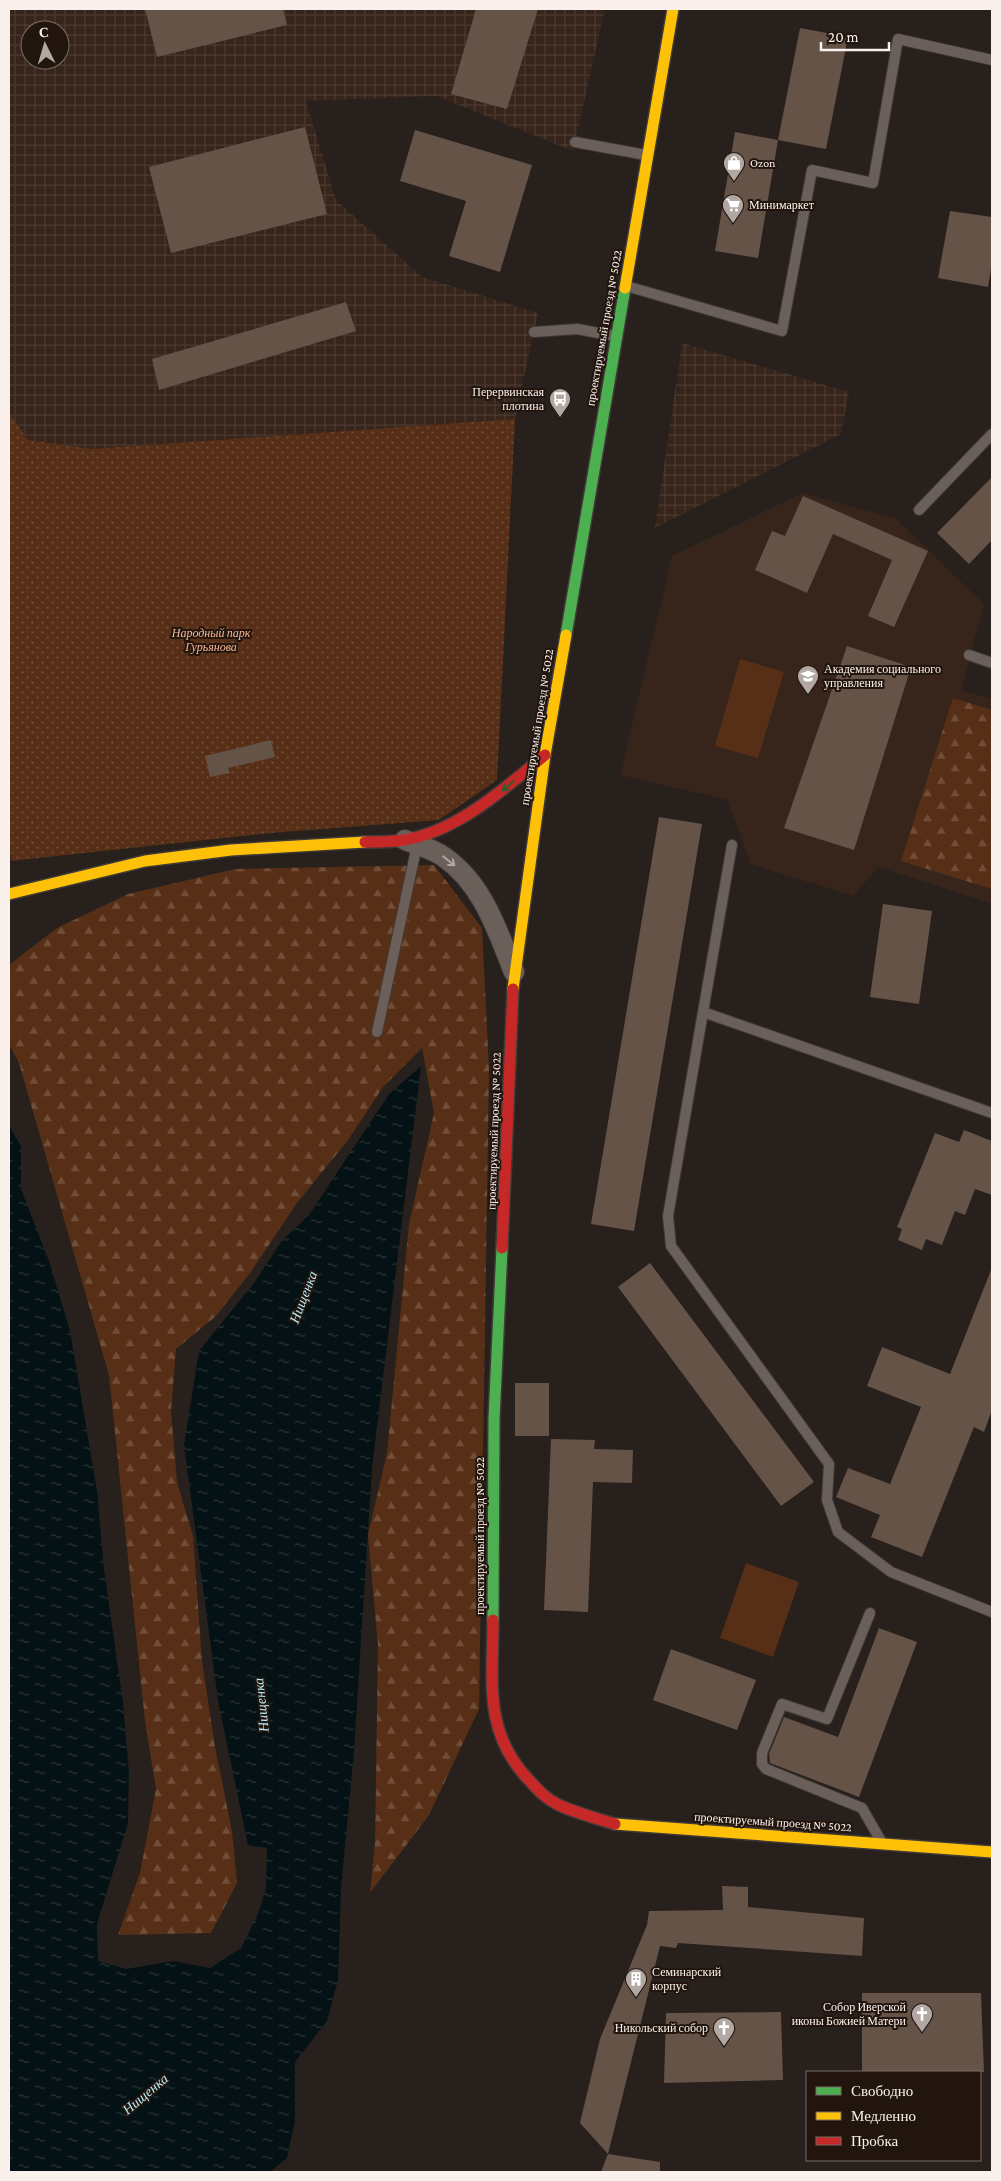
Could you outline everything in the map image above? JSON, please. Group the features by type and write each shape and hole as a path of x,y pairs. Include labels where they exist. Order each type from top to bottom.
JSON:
{"street":[{"name":"проектируемый проезд № 5022","path":"673,9 545,755 514,972 494,1419 493,1698 495,1725 501,1743 512,1763 547,1798 576,1812 616,1824 992,1852"},
{"path":"9,894 154,860 231,850 411,842 449,825 491,800 545,755"},
{"path":"411,842 442,856 467,876 486,905 514,972"}],"lane":[{"path":"624,286 782,331 812,170 872,183 898,39 992,60"},
{"path":"576,142 647,155"},
{"path":"534,332 576,329 616,336"},
{"path":"919,510 992,434"},
{"path":"969,655 992,663"},
{"path":"376,1032 411,842"},
{"path":"732,845 668,1216 671,1246 829,1464 826,1500 838,1532 891,1572 992,1612"},
{"path":"703,1012 992,1113"},
{"path":"870,1612 827,1719 782,1704 762,1753 762,1764 766,1769 862,1808 883,1844"}],"shaded area":[{"path":"9,9 605,9 573,151 436,96 306,101 336,200 422,277 538,313 515,419 91,449 26,440 9,415"},
{"path":"682,343 849,392 841,434 655,528"},
{"name":"Академия социального управления","path":"802,493 895,518 984,604 961,690 992,699 992,904 878,867 853,896 750,864 728,800 620,775 672,556"}],"green space":[{"name":"Народный парк Гурьянова","path":"9,413 28,440 91,449 515,419 497,780 439,820 271,833 11,861 9,841"},
{"path":"740,659 784,672 758,758 715,746"},
{"path":"953,698 992,710 992,889 901,861"},
{"path":"434,865 482,928 489,1069 479,1709 429,1815 370,1893 375,1843 378,1645 368,1535 387,1453 409,1224 434,1113 422,1048 383,1087 348,1140 297,1203 250,1273 216,1316 176,1349 171,1411 177,1482 193,1536 202,1661 215,1747 232,1831 237,1883 211,1933 118,1935 140,1873 156,1789 145,1721 109,1375 19,1063 9,1044 9,965 57,928 128,894 235,869"},
{"path":"746,1563 799,1582 773,1657 720,1638"}],"water":[{"name":"Нищенка","path":"421,1066 372,1468 354,1752 341,1889 338,1980 327,2021 295,2062 295,2121 287,2158 270,2172 9,2172 9,1126 21,1146 21,1189 50,1264 70,1331 97,1491 104,1569 123,1703 129,1772 128,1823 97,1924 98,1961 126,1969 173,1961 210,1968 241,1948 258,1914 266,1888 267,1848 248,1845 218,1701 184,1445 199,1351 254,1283 281,1242 309,1215 389,1094"}],"building":[{"path":"145,9 283,9 287,25 157,57"},
{"path":"476,9 538,9 507,109 451,94"},
{"path":"800,28 848,37 826,149 778,140"},
{"path":"305,127 327,214 171,253 149,167"},
{"path":"415,130 532,165 500,272 449,256 466,201 400,181"},
{"path":"735,132 778,140 758,258 715,251"},
{"path":"950,211 992,217 992,263 988,287 938,278"},
{"path":"346,302 356,331 159,390 152,359"},
{"path":"992,477 992,540 969,564 937,533"},
{"path":"803,496 928,551 894,627 868,616 892,560 833,534 807,593 755,570 772,531 785,536"},
{"path":"847,646 911,667 854,850 784,828"},
{"path":"271,740 275,757 228,768 230,773 210,777 205,756"},
{"path":"659,817 702,824 634,1231 591,1224"},
{"path":"883,904 932,911 919,1004 870,997"},
{"path":"964,1130 992,1141 992,1195 975,1189 965,1215 955,1211 942,1245 926,1239 922,1250 898,1240 902,1229 897,1227 935,1133 959,1142"},
{"path":"650,1263 814,1482 781,1506 618,1287"},
{"path":"991,1270 992,1410 984,1432 974,1427 922,1557 871,1537 880,1515 836,1497 848,1468 890,1484 921,1407 867,1386 882,1347 950,1374"},
{"path":"515,1383 549,1383 549,1436 515,1436"},
{"path":"551,1439 595,1440 594,1449 633,1450 632,1483 593,1482 588,1612 544,1610"},
{"path":"879,1628 917,1642 859,1797 770,1763 769,1754 784,1717 838,1737"},
{"path":"671,1649 756,1680 737,1730 653,1700"},
{"name":"Семинарский корпус","path":"722,1886 748,1887 748,1907 864,1918 862,1956 678,1943 676,1948 660,1946 608,2154 580,2123 600,2039 647,1925 649,1911 723,1910"},
{"name":"Собор Иверской иконы Божией Матери","path":"862,1993 981,1993 984,2072 862,2071"},
{"name":"Никольский собор","path":"781,2012 783,2080 664,2083 666,2013"},
{"path":"608,2154 660,2162 660,2172 601,2172"}],"traffic: fast":[{"path":"566,635 625,288"},
{"path":"493,1620 494,1419 502,1248"}],"traffic: slow":[{"path":"625,288 673,9"},
{"path":"513,989 545,755 566,635"},
{"path":"9,894 145,861 231,850 365,842"},
{"path":"615,1824 992,1852"}],"traffic: jam":[{"path":"365,842 404,840 443,828 479,807 545,755"},
{"path":"502,1248 513,989"},
{"path":"493,1620 492,1684 494,1704 497,1724 514,1761 528,1779 553,1802 578,1813 615,1824"}],"place":[{"name":"Ozon","path":"734,182"},
{"name":"Минимаркет","path":"733,224"},
{"name":"Перервинская плотина","path":"560,418"},
{"name":"Академия социального управления","path":"808,695"},
{"name":"Семинарский корпус","path":"636,1998"},
{"name":"Собор Иверской иконы Божией Матери","path":"922,2033"},
{"name":"Никольский собор","path":"724,2047"}]}
